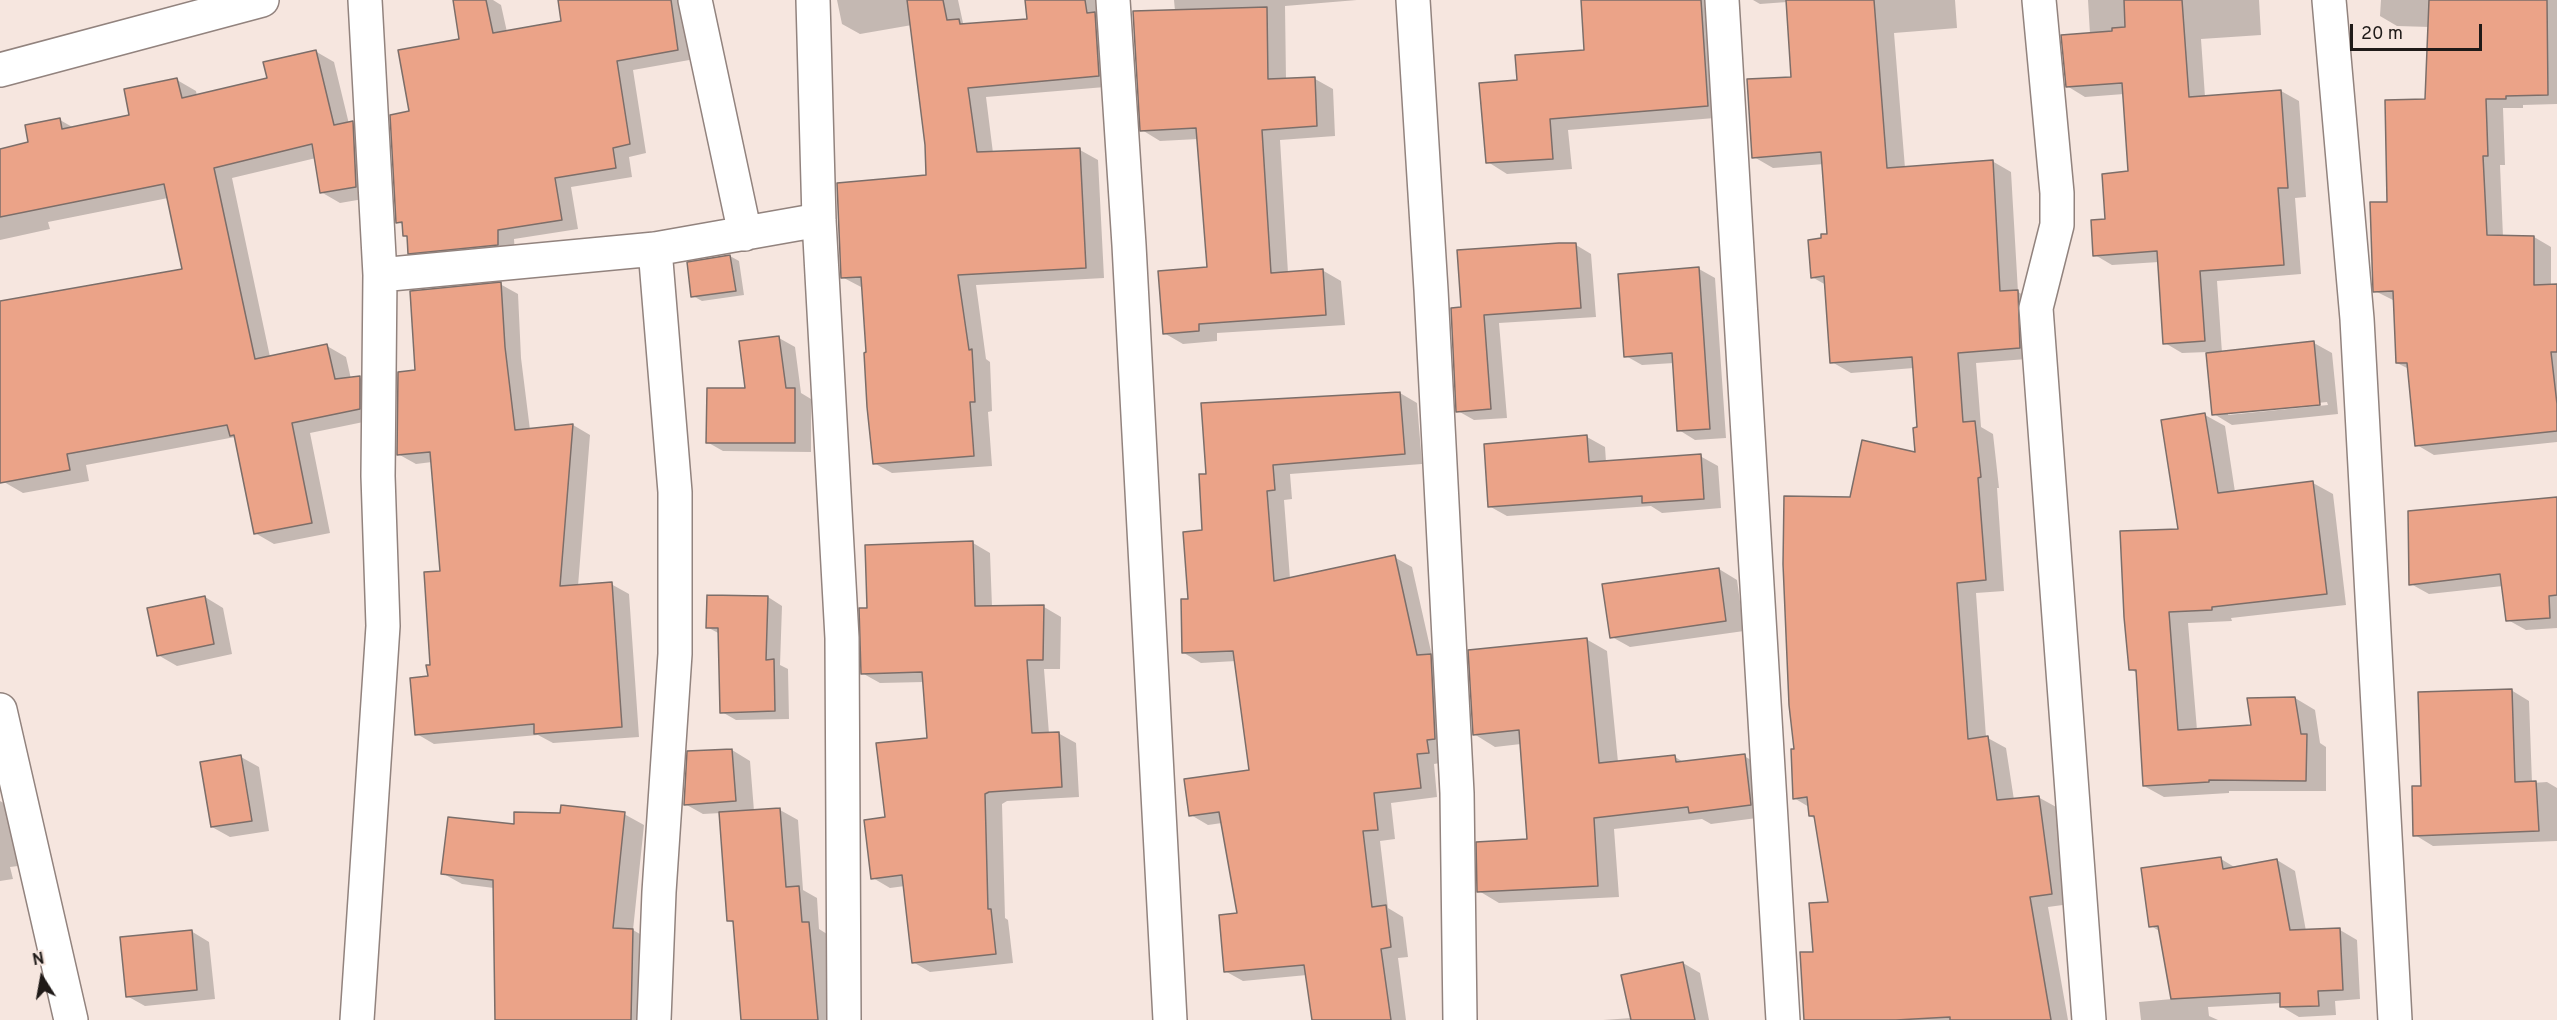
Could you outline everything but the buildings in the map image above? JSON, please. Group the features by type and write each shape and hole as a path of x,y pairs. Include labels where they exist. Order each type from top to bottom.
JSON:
{"street":[{"path":"0,70 262,0"},
{"path":"357,1020 383,626 378,476 380,275 365,0"},
{"path":"695,0 745,234"},
{"path":"813,0 819,220 842,638 844,1020"},
{"path":"1113,0 1130,269 1170,1020"},
{"path":"1413,0 1431,290 1456,793 1460,1020"},
{"path":"1722,0 1783,1020"},
{"path":"2039,0 2057,225 2036,308 2089,1020"},
{"path":"2329,0 2357,319 2395,1020"},
{"path":"380,275 655,249 819,220"},
{"path":"654,1020 659,892 675,654 675,492 655,249"},
{"path":"0,710 71,1020"}]}
